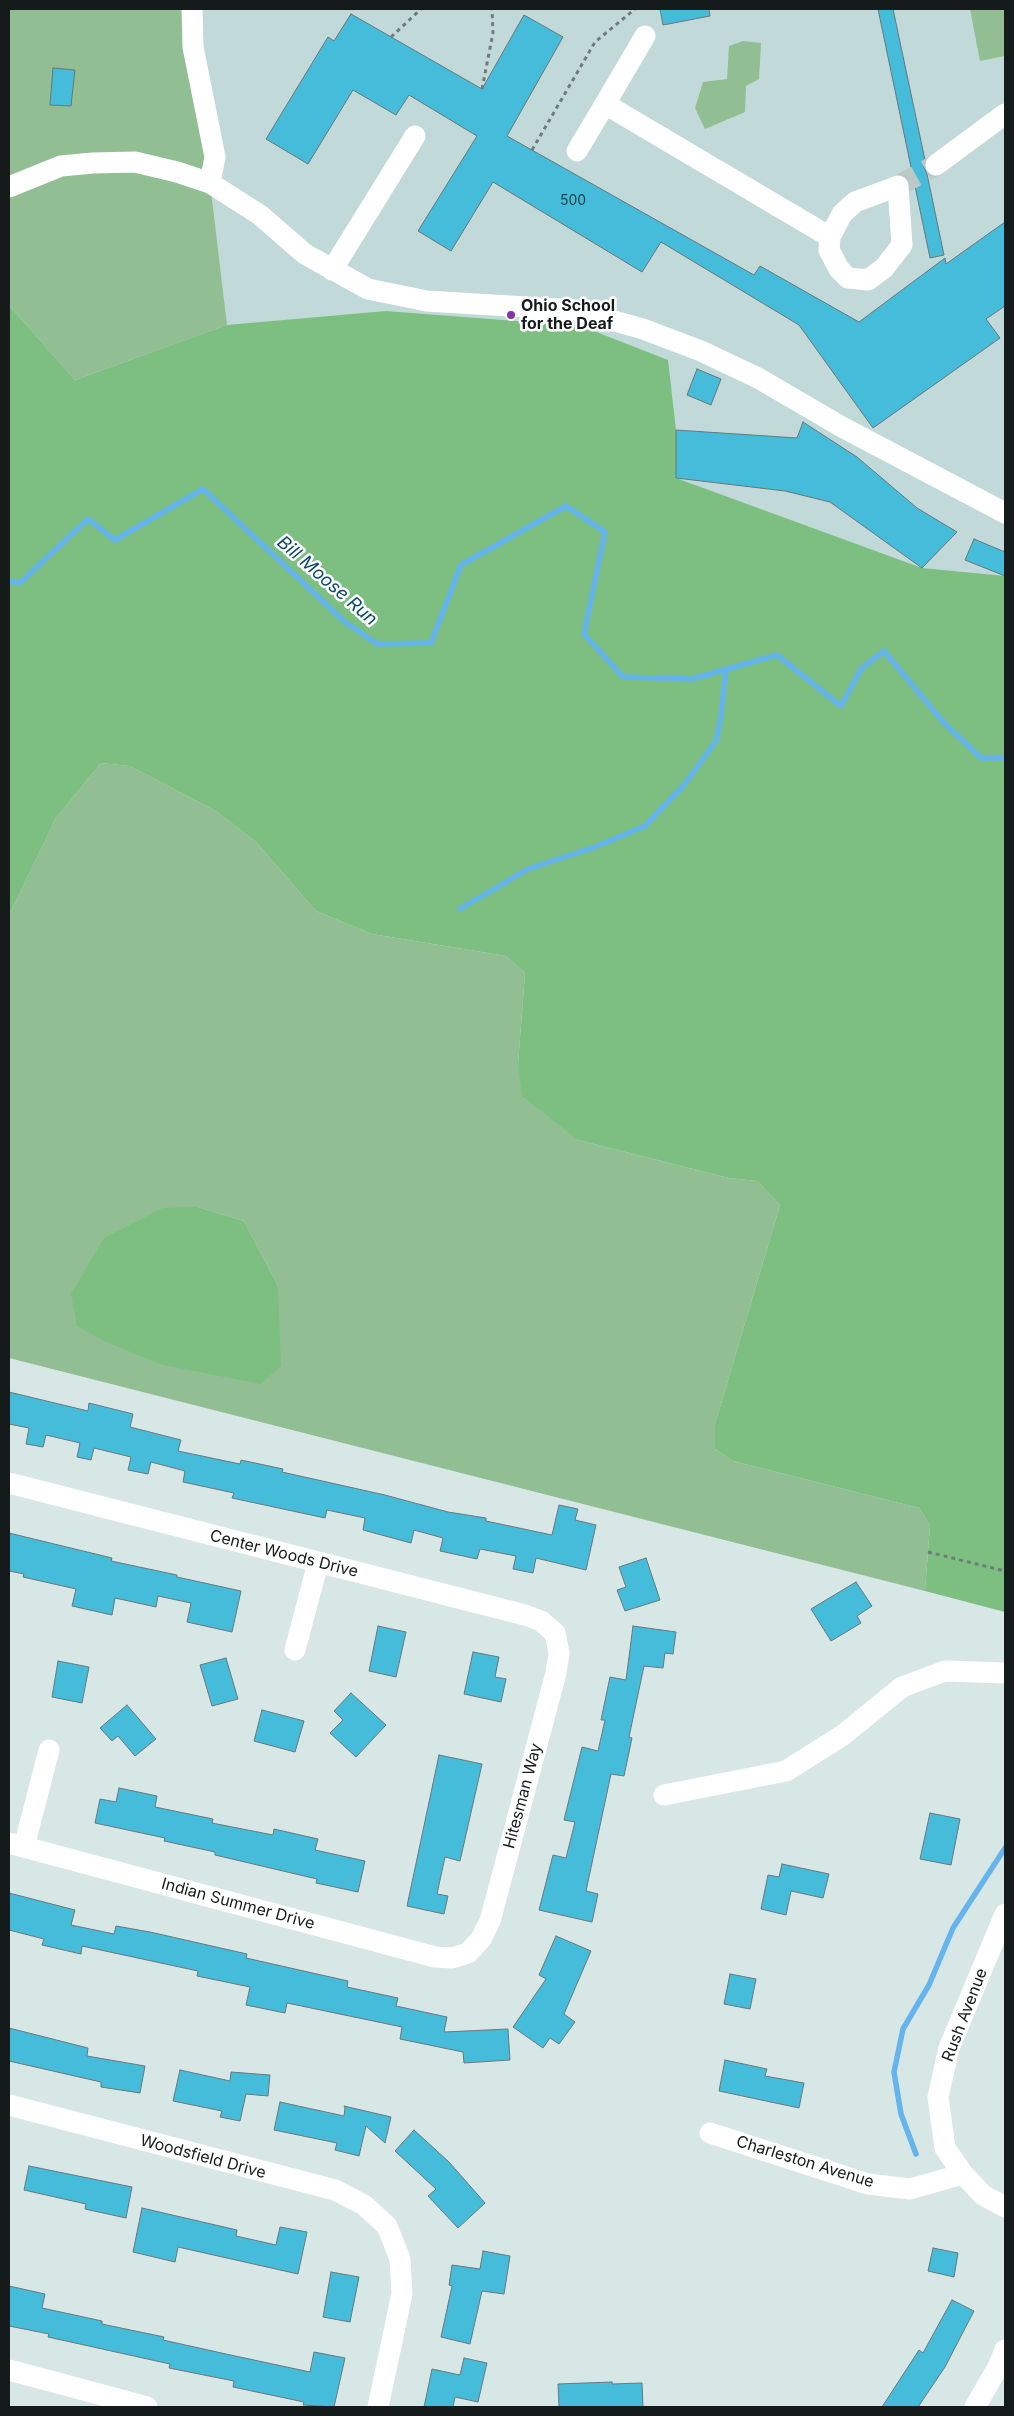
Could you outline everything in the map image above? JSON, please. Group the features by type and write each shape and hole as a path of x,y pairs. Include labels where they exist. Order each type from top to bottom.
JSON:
{"street":[{"path":"192,9 194,47 215,157 210,183"},
{"path":"577,151 645,36"},
{"path":"605,104 830,237"},
{"path":"936,165 1005,114"},
{"path":"332,270 415,136"},
{"path":"9,187 61,166 94,162 135,162 210,183 260,215 305,254 368,289 427,301 575,310 643,330 701,351 758,378 842,428 1005,513"},
{"name":"Center Woods Drive","path":"9,1482 318,1564 525,1615 541,1621 555,1633"},
{"path":"295,1650 318,1564"},
{"name":"Hitesman Way","path":"468,1953 482,1939 490,1921 556,1673 559,1653 555,1633"},
{"path":"664,1794 786,1771 843,1735 902,1687 945,1671 1005,1673"},
{"path":"16,1845 49,1750"},
{"name":"Indian Summer Drive","path":"16,1845 435,1957 452,1958 468,1953"},
{"name":"Rush Avenue","path":"963,2174 945,2148 938,2097 949,2048 1005,1914"},
{"name":"Woodsfield Drive","path":"9,2105 335,2190 364,2204 387,2226 400,2259 402,2294 378,2407"},
{"name":"Charleston Avenue","path":"710,2133 868,2184 910,2189 963,2174"},
{"path":"963,2174 983,2195 1005,2208"},
{"path":"974,2407 1005,2350"},
{"path":"9,2370 147,2407"}],"path":[{"path":"391,37 421,9"},
{"path":"482,89 493,33 492,9"},
{"path":"532,150 595,42 635,9"},
{"path":"928,1552 1005,1571"}],"shaded area":[{"name":"Ohio School for the Deaf","path":"9,9 1005,9 1005,627 9,305"}],"green space":[{"path":"9,9 195,9 210,183 227,325 75,380 9,305"},
{"path":"970,9 1005,9 1005,56 980,61"},
{"path":"743,41 761,43 759,79 746,86 745,112 705,129 695,108 703,82 727,79 729,46"},
{"path":"9,305 75,380 227,325 386,311 581,326 668,360 676,430 676,478 922,568 1005,576 1005,1612 925,1591 930,1525 919,1508 733,1461 715,1449 715,1424 780,1205 757,1181 729,1178 578,1140 522,1096 518,1064 525,973 506,956 372,934 316,911 256,842 216,811 130,766 101,763 56,818 9,915"},
{"path":"101,763 130,766 216,811 256,842 316,911 372,934 506,956 525,973 518,1064 578,1140 729,1178 757,1181 780,1205 715,1424 715,1449 733,1461 919,1508 930,1525 925,1591 9,1358 9,915 56,818","holes":["198,1207 244,1221 278,1286"]},
{"path":"198,1207 244,1221 278,1286 281,1366 261,1384 163,1365 106,1342 77,1326 71,1294 104,1238 163,1208"}],"building":[{"path":"660,9 709,9 710,16 663,25"},
{"path":"878,9 893,9 925,160 924,167 944,255 930,258"},
{"name":"Ohio School for the Deaf","path":"351,14 482,89 524,15 563,37 507,136 754,275 760,266 859,322 945,258 946,264 1005,222 1005,306 986,319 1000,338 873,428 799,325 661,242 642,272 493,182 451,251 418,231 477,136 409,95 396,115 353,90 308,164 266,139 328,37 334,41"},
{"path":"53,68 75,70 71,106 50,105"},
{"path":"697,369 721,379 711,405 687,395"},
{"path":"803,422 857,457 917,508 957,532 922,568 830,502 785,491 676,478 676,430 797,438"},
{"path":"974,539 1005,552 1005,576 965,560"},
{"path":"9,1392 88,1411 89,1403 133,1414 130,1427 181,1440 178,1451 240,1464 241,1460 283,1469 282,1472 385,1495 448,1512 486,1518 486,1521 552,1535 559,1505 578,1509 575,1520 596,1525 586,1570 536,1558 533,1573 513,1569 516,1556 480,1549 477,1559 440,1551 443,1538 414,1530 411,1543 363,1530 365,1518 327,1510 325,1518 232,1498 234,1493 183,1482 185,1471 151,1462 148,1474 128,1470 131,1457 94,1448 91,1460 77,1457 80,1443 46,1435 43,1447 26,1444 29,1428 9,1424"},
{"path":"9,1533 112,1558 111,1561 241,1591 232,1632 187,1622 191,1603 158,1596 156,1607 115,1598 112,1615 72,1606 76,1589 23,1577 24,1574 9,1571"},
{"path":"646,1558 660,1600 625,1611 617,1590 626,1587 619,1567"},
{"path":"856,1582 872,1606 857,1616 861,1623 831,1641 811,1609"},
{"path":"378,1626 406,1632 396,1677 369,1671"},
{"path":"633,1626 676,1632 673,1654 665,1653 663,1668 644,1666 629,1737 632,1738 624,1776 611,1774 586,1891 598,1894 592,1922 539,1910 553,1855 566,1858 575,1822 564,1820 582,1747 598,1751 605,1720 601,1720 610,1677 626,1680"},
{"path":"473,1652 499,1657 495,1677 506,1679 501,1702 464,1694"},
{"path":"226,1658 238,1699 212,1706 200,1665"},
{"path":"58,1661 89,1667 82,1703 52,1697"},
{"path":"351,1693 386,1725 356,1757 330,1733 343,1720 334,1711"},
{"path":"127,1705 156,1739 135,1756 118,1736 112,1741 100,1728"},
{"path":"262,1710 304,1721 295,1752 254,1741"},
{"path":"439,1755 482,1764 460,1861 445,1857 437,1894 448,1896 444,1914 407,1906"},
{"path":"119,1788 157,1796 155,1807 213,1819 212,1823 273,1835 274,1829 318,1839 315,1850 365,1861 358,1892 316,1883 317,1879 215,1855 215,1852 164,1841 165,1838 95,1823 100,1799 116,1802"},
{"path":"930,1813 960,1819 951,1865 920,1859"},
{"path":"782,1864 829,1874 823,1898 791,1891 786,1915 761,1909 768,1875 779,1877"},
{"path":"9,1893 75,1910 71,1925 114,1934 116,1926 150,1932 247,1954 246,1958 348,1981 347,1987 398,1998 396,2006 447,2017 444,2032 508,2029 510,2060 464,2063 463,2052 400,2039 402,2027 287,2003 285,2013 246,2005 250,1987 197,1976 198,1971 82,1946 81,1954 42,1945 44,1939 9,1930"},
{"path":"556,1936 591,1951 564,2014 575,2022 559,2044 550,2038 543,2048 513,2027 546,1979 539,1975"},
{"path":"730,1974 756,1979 750,2009 724,2004"},
{"path":"9,2028 88,2048 87,2056 145,2066 140,2093 101,2087 101,2082 9,2061"},
{"path":"725,2060 767,2069 765,2076 804,2083 799,2108 719,2091"},
{"path":"180,2070 230,2081 231,2072 270,2075 268,2096 246,2094 240,2121 220,2117 222,2111 173,2101"},
{"path":"280,2102 344,2116 344,2106 391,2117 385,2143 366,2126 359,2156 335,2150 337,2143 274,2130"},
{"path":"414,2130 449,2162 485,2203 458,2228 428,2196 436,2189 395,2151"},
{"path":"29,2166 132,2187 126,2218 85,2209 86,2204 24,2190"},
{"path":"142,2208 237,2230 236,2236 276,2245 280,2227 307,2232 298,2274 178,2247 175,2262 133,2252"},
{"path":"933,2248 958,2253 954,2277 928,2271"},
{"path":"483,2251 510,2256 504,2294 482,2291 470,2344 441,2337 452,2286 449,2285 452,2265 480,2269"},
{"path":"331,2272 359,2277 350,2322 323,2317"},
{"path":"9,2286 45,2294 42,2308 102,2321 102,2324 164,2337 163,2340 310,2372 314,2352 345,2358 334,2407 303,2405 304,2402 233,2387 234,2381 169,2368 170,2364 48,2337 49,2334 9,2326"},
{"path":"952,2300 974,2311 945,2367 918,2407 882,2407 919,2350 923,2353"},
{"path":"464,2358 487,2363 478,2402 455,2397 453,2407 424,2407 432,2369 460,2375"},
{"path":"612,2382 612,2384 642,2383 643,2407 559,2407 558,2384"}],"waterway":[{"name":"Bill Moose Run","path":"9,581 20,583 88,519 115,540 203,489 345,622 377,644 431,643 461,565 566,506 605,532 584,634 623,677 692,679 777,655 841,706 861,669 884,651 944,723 981,758 1005,758"},
{"path":"460,909 528,869 595,847 645,826 684,785 716,741 721,716 726,669"},
{"path":"916,2154 901,2114 894,2072 903,2029 929,1985 953,1928 1005,1848"}],"tunnel":[{"path":"898,186 936,165"}],"place":[{"name":"Ohio School for the Deaf","path":"511,315"}]}
